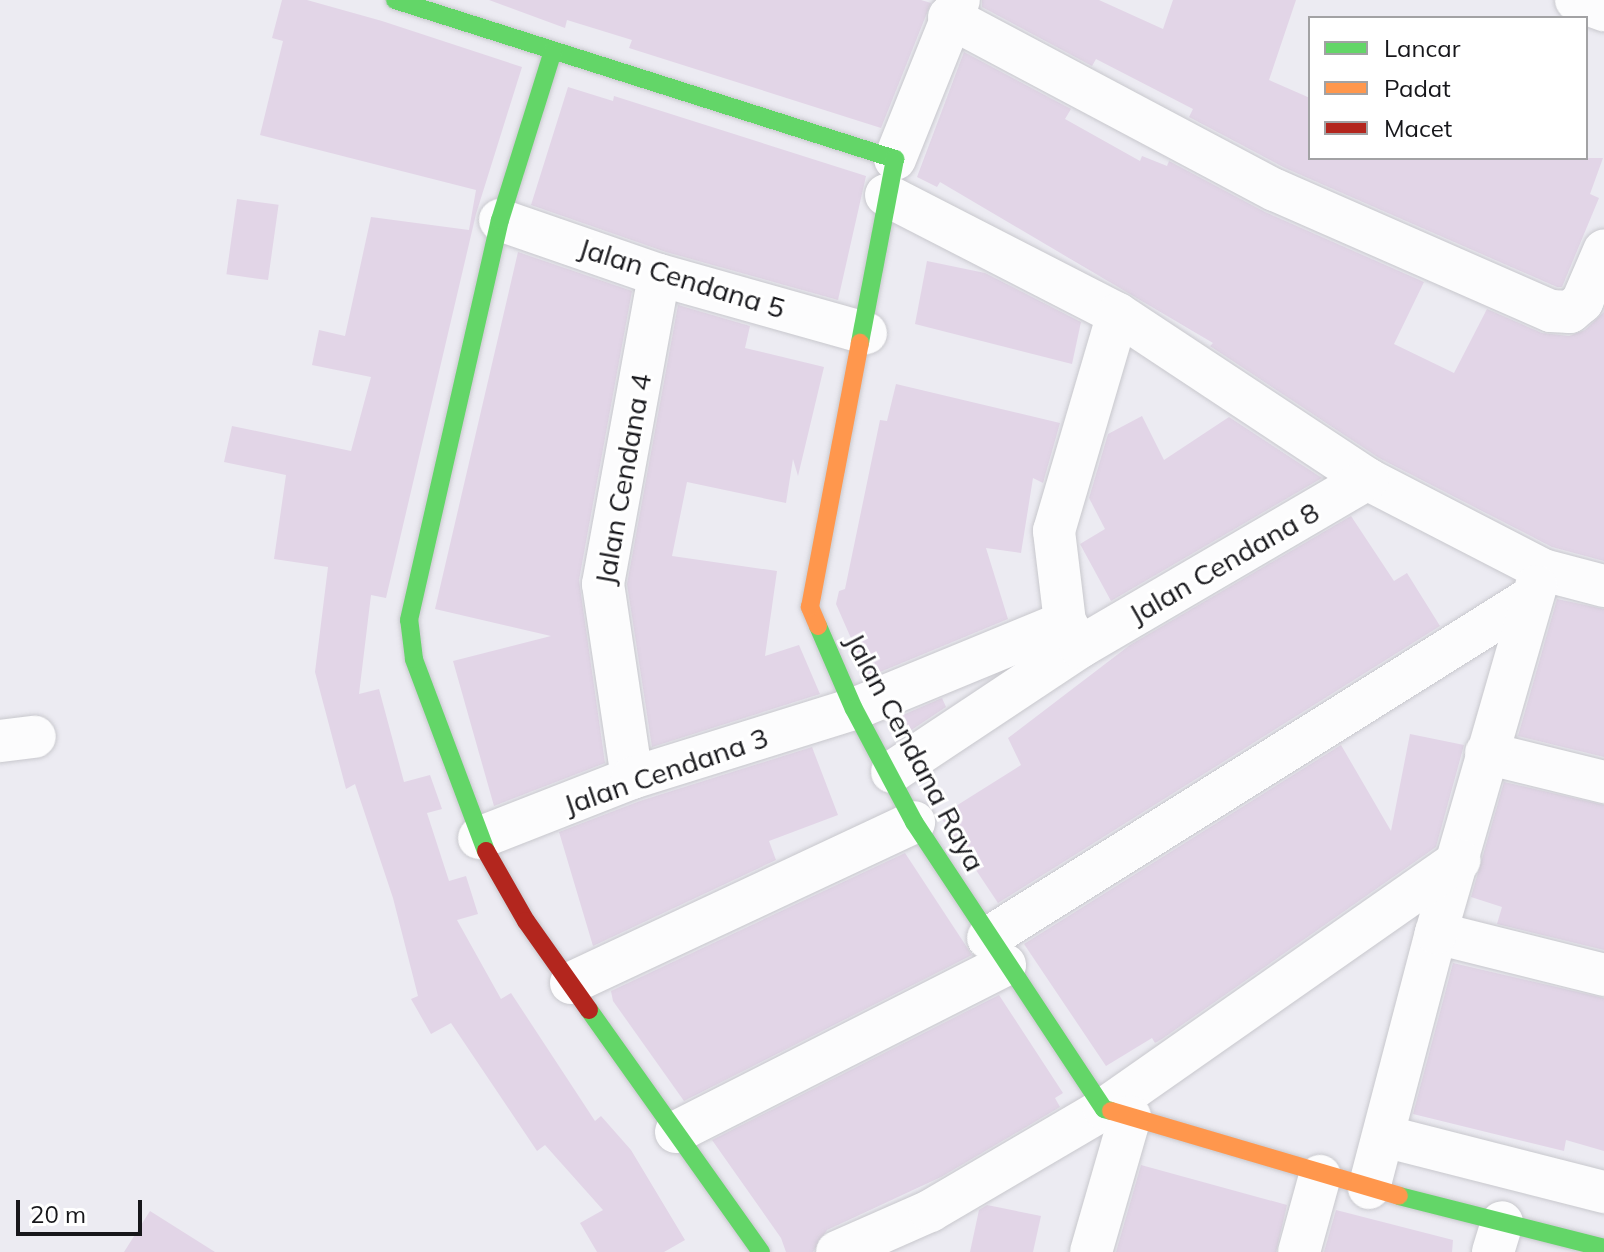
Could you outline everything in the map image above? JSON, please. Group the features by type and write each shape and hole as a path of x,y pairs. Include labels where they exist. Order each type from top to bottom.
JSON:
{"street":[{"path":"395,0 553,51 890,177 1118,314 1367,479 1537,583 1604,586"},
{"path":"1576,0 1604,10"},
{"path":"890,177 954,9 1275,190 1551,311 1570,312 1582,302 1603,257"},
{"path":"553,51 500,220 409,620 414,659 479,838 526,921 761,1252"},
{"name":"Jalan Cendana Raya","path":"890,177 866,333 809,596 812,616 854,709 892,772 914,822 996,952 1117,1113"},
{"name":"Jalan Cendana 5","path":"500,220 659,275 866,333"},
{"name":"Jalan Cendana 4","path":"632,778 603,584 659,275"},
{"path":"892,772 1072,635 1054,531 1118,314"},
{"name":"Jalan Cendana 8","path":"854,709 1072,635 1367,479"},
{"path":"1369,1188 1436,933 1537,583"},
{"path":"676,1132 996,952 1537,583"},
{"name":"Jalan Cendana 3","path":"479,838 632,778 854,709"},
{"path":"1486,753 1604,782"},
{"path":"571,983 914,822"},
{"path":"837,1252 930,1211 1117,1113 1459,860"},
{"path":"1436,933 1604,975"},
{"path":"1117,1113 1320,1176 1369,1188 1498,1237 1604,1248"},
{"path":"1091,1252 1117,1113"},
{"path":"1384,1136 1604,1192"},
{"path":"1299,1252 1320,1176"},
{"path":"918,1252 930,1211"}],"building":[{"path":"282,0 307,0 522,67 476,214 386,598 371,595 359,694 379,689 404,782 430,775 442,809 427,813 449,881 466,876 478,914 457,920 501,999 511,993 595,1121 601,1116 631,1150 685,1240 664,1252 597,1252 580,1223 603,1210 545,1145 537,1151 451,1023 431,1034 411,999 418,996 393,898 355,784 346,789 315,672 328,567 274,559 286,475 224,462 232,426 351,451 371,377 312,365 319,330 345,336 371,217 469,230 476,190 260,135 283,41 272,38"},
{"path":"489,0 921,0 931,3 881,128 629,48 632,40 567,20 565,28"},
{"path":"982,0 1099,0 1163,29 1173,0 1296,0 1269,80 1308,97 1308,160 1603,158 1590,194 1599,198 1562,287 1557,287 1285,168 1189,117 1193,109 1096,59 1092,66 982,7"},
{"path":"964,52 1071,109 1065,119 1140,161 1142,156 1167,166 1169,161 1265,212 1424,282 1394,344 1454,373 1487,309 1542,333 1569,336 1585,330 1604,312 1604,561 1552,547 1379,458 1210,346 1213,343 940,182 937,187 917,177"},
{"path":"568,87 613,101 614,96 866,176 838,300 666,252 531,205"},
{"path":"237,199 279,205 268,280 226,274"},
{"path":"518,252 632,291 579,580 605,763 494,806 453,661 551,636 435,609"},
{"path":"927,261 985,273 1081,322 1072,364 915,324"},
{"path":"678,305 750,326 745,348 824,367 798,476 793,459 786,503 687,482 672,556 777,571 765,656 799,645 820,694 652,747 627,584"},
{"path":"896,384 1060,423 1043,483 1033,478 1021,553 986,548 1008,619 868,677 836,604 839,591 845,589 880,420 887,421"},
{"path":"1142,416 1164,460 1229,417 1322,478 1111,601 1080,544 1105,529 1089,498 1108,434"},
{"path":"1351,516 1394,581 1407,573 1440,626 998,903 940,816 1021,765 1008,738 1130,645"},
{"path":"1557,599 1604,609 1604,757 1518,736"},
{"path":"942,698 946,707 898,739 889,721"},
{"path":"1410,734 1464,745 1436,847 1162,1039 1155,1043 1152,1038 1106,1066 1024,944 1341,745 1391,831"},
{"path":"812,747 838,815 769,841 776,860 593,946 559,832 640,801"},
{"path":"1504,782 1604,805 1604,950 1497,924 1502,907 1471,897"},
{"path":"905,853 972,955 684,1101 613,1001 611,991"},
{"path":"1453,963 1604,998 1604,1151 1566,1140 1564,1151 1413,1114"},
{"path":"999,995 1063,1093 1055,1098 1060,1107 941,1177 827,1230 813,1252 786,1252 781,1238 712,1140"},
{"path":"1141,1165 1287,1205 1276,1252 1116,1252"},
{"path":"987,1205 1041,1216 1033,1252 970,1252 979,1210"},
{"path":"1336,1210 1453,1240 1452,1252 1324,1252"},
{"path":"150,1211 215,1252 124,1252"}],"traffic: fast":[{"path":"395,0 895,159 860,343"},
{"path":"486,851 414,659 409,620 500,220 553,51"},
{"path":"818,626 854,709 914,822 1104,1109 1111,1111"},
{"path":"589,1010 761,1252"},
{"path":"1399,1196 1604,1248"}],"traffic: slow":[{"path":"818,626 810,607 860,343"},
{"path":"1111,1111 1399,1196"}],"traffic: jam":[{"path":"486,851 526,921 589,1010"}]}
